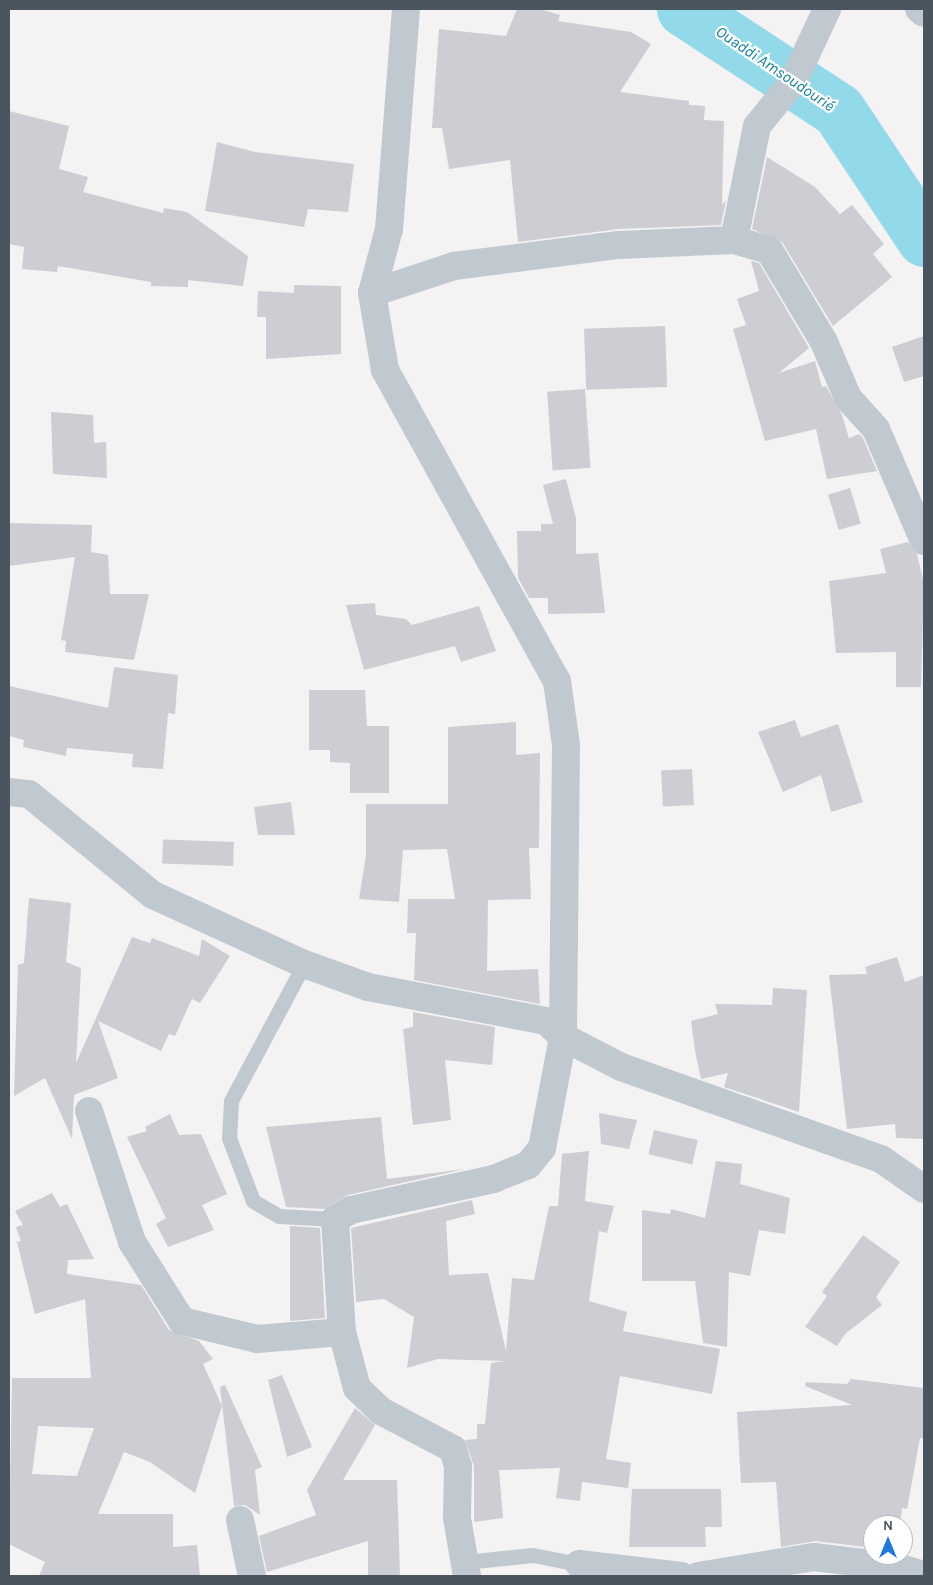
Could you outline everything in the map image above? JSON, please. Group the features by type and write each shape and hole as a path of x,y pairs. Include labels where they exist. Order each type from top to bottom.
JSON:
{"street":[{"path":"406,9 389,229 372,293 385,370 558,681 566,745 564,1037 542,1148 528,1166 494,1179 351,1210 335,1219 342,1332 357,1388 368,1402 453,1449 466,1569"},
{"path":"734,240 757,126 792,82 826,9"},
{"path":"919,9 924,13"},
{"path":"372,293 454,266 619,245 734,240 769,250 824,342 848,398 876,430 924,541"},
{"path":"15,788 153,895 304,964 368,987 546,1021 564,1037 621,1067 881,1159 924,1189"},
{"path":"89,1111 132,1242 182,1321 256,1339 342,1332"},
{"path":"240,1520 252,1576"},
{"path":"698,1576 814,1557 924,1576"},
{"path":"579,1564 681,1576"}],"lane":[{"path":"304,964 230,1101 229,1138 252,1201 279,1216 335,1219"},
{"path":"466,1569 532,1555 579,1564"}],"building":[{"path":"517,9 540,9 560,15 558,21 631,32 651,44 620,92 689,101 689,105 705,106 704,120 724,121 722,205 726,200 721,225 619,229 518,242 510,160 449,169 442,128 432,128 439,29 506,36"},
{"path":"9,111 69,126 59,169 88,177 83,192 163,213 164,208 187,212 248,256 243,286 188,280 188,287 151,286 151,282 58,266 57,272 22,269 24,247 9,244"},
{"path":"217,142 255,152 354,164 348,212 308,209 304,227 205,211"},
{"path":"767,157 815,187 840,214 852,205 884,244 873,254 892,277 833,326 782,242 752,229"},
{"path":"751,261 759,263 809,348 779,373 815,361 822,387 826,386 842,415 849,438 859,434 863,438 877,471 827,479 816,429 765,441 733,329 746,325 737,299 759,291"},
{"path":"294,285 341,286 341,354 266,359 266,317 257,317 258,291 294,293"},
{"path":"665,326 667,387 586,390 584,329"},
{"path":"924,336 924,376 904,382 892,347"},
{"path":"585,389 591,468 553,470 547,392"},
{"path":"51,412 93,415 94,443 106,442 107,478 53,474"},
{"path":"566,479 576,518 576,554 598,553 605,613 548,614 548,598 529,598 518,578 517,531 541,531 541,524 553,524 543,485"},
{"path":"850,488 861,523 839,530 828,495"},
{"path":"9,523 92,525 91,552 108,555 110,594 149,594 134,660 65,652 66,641 61,640 75,557 9,566"},
{"path":"908,542 917,554 924,584 921,687 896,687 896,652 836,653 829,581 886,573 880,549"},
{"path":"375,603 376,615 406,619 412,625 479,606 496,651 461,662 455,646 364,670 346,605"},
{"path":"114,667 178,675 175,714 168,713 163,769 132,767 133,754 67,748 66,756 23,747 24,740 9,736 9,686 108,708"},
{"path":"309,690 365,690 367,726 389,726 389,793 350,793 350,763 330,762 330,750 309,750"},
{"path":"795,720 801,737 838,724 863,802 831,812 821,775 783,792 758,732"},
{"path":"516,722 516,755 540,753 539,848 529,848 531,899 488,900 487,971 538,969 540,1004 414,980 416,933 407,933 408,899 455,899 447,849 403,850 399,902 359,899 366,855 366,804 448,804 448,727"},
{"path":"692,769 694,805 663,807 661,771"},
{"path":"291,802 295,835 258,835 254,807"},
{"path":"163,840 234,842 233,866 162,864"},
{"path":"29,898 71,903 66,962 81,968 76,1063 132,937 150,943 152,938 199,956 202,939 230,956 200,1003 192,999 175,1036 169,1034 161,1051 98,1021 118,1078 74,1095 72,1139 45,1078 14,1096 18,965 24,963"},
{"path":"897,957 905,982 924,975 924,1139 896,1138 895,1124 847,1129 829,975 867,974 865,967"},
{"path":"773,988 807,990 799,1112 724,1087 728,1073 701,1079 695,1051 691,1021 718,1014 715,1004 772,1005"},
{"path":"413,1012 495,1027 492,1065 445,1060 451,1120 413,1125 403,1029 413,1027"},
{"path":"599,1113 637,1120 629,1149 601,1144"},
{"path":"170,1114 179,1135 201,1134 227,1194 202,1205 214,1230 168,1247 156,1224 166,1218 127,1137 147,1131 145,1127"},
{"path":"381,1117 387,1179 465,1169 348,1195 324,1209 286,1207 266,1127"},
{"path":"654,1130 698,1140 692,1164 648,1154"},
{"path":"589,1151 585,1201 614,1206 607,1233 599,1231 589,1301 627,1312 623,1331 720,1349 712,1394 620,1376 606,1459 631,1463 628,1488 582,1482 580,1501 556,1498 560,1468 499,1470 503,1518 474,1522 474,1466 465,1440 477,1439 477,1424 485,1424 491,1363 505,1361 438,1359 407,1368 414,1317 384,1299 356,1302 351,1228 472,1200 475,1214 446,1221 449,1275 488,1273 506,1351 512,1278 534,1280 549,1206 558,1206 562,1154"},
{"path":"716,1161 742,1164 740,1184 790,1198 785,1234 759,1230 750,1276 729,1272 727,1347 703,1343 695,1281 642,1281 642,1210 670,1214 671,1209 705,1218"},
{"path":"52,1193 60,1207 67,1204 94,1259 68,1260 67,1274 141,1285 169,1330 199,1341 213,1359 203,1364 222,1406 195,1493 150,1462 124,1452 98,1514 173,1514 173,1547 197,1545 200,1576 39,1576 45,1562 9,1544 12,1378 91,1378 85,1299 35,1314 17,1242 21,1241 16,1227 23,1225 15,1211","holes":["38,1426 94,1428 77,1476 32,1474"]},
{"path":"290,1226 320,1228 325,1318 290,1321"},
{"path":"863,1235 900,1262 876,1297 882,1305 845,1334 837,1346 805,1327 827,1296 822,1292"},
{"path":"282,1375 312,1447 287,1457 268,1380"},
{"path":"851,1379 924,1388 924,1438 920,1438 907,1509 902,1508 901,1515 863,1515 863,1547 816,1541 781,1547 776,1482 741,1483 737,1412 852,1405 805,1386 806,1382 847,1384"},
{"path":"225,1385 262,1467 255,1470 260,1515 245,1505 234,1506 220,1387"},
{"path":"355,1408 375,1425 343,1480 397,1480 400,1576 368,1576 368,1541 267,1572 259,1536 316,1515 307,1490"},
{"path":"632,1489 721,1489 722,1527 705,1527 706,1547 629,1547"}],"waterway":[{"name":"Ouaddi Amsoudourié","path":"684,9 838,110 924,239"}]}
